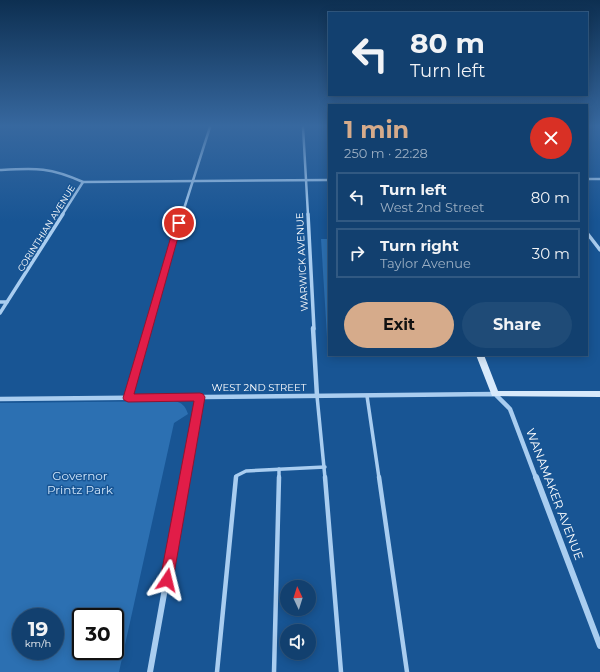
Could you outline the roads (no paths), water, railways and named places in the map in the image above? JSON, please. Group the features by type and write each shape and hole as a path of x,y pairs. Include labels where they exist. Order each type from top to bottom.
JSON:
{"street":[{"path":"128,398 199,158"},
{"name":"WARWICK AVENUE","path":"305,158 317,396"},
{"name":"CORINTHIAN AVENUE","path":"0,170 27,168 45,169 60,172 83,182 0,313"},
{"path":"588,179 600,179"},
{"path":"83,182 328,180"},
{"path":"588,234 600,250"},
{"path":"0,302 7,302"},
{"name":"WANAMAKER AVENUE","path":"480,356 495,394 510,409 600,646"},
{"path":"495,394 600,394"},
{"name":"WEST 2ND STREET","path":"0,399 495,394"},
{"path":"150,672 200,397"}],"lane":[{"path":"317,396 325,467 341,672"},
{"path":"367,396 407,672"},
{"path":"217,672 236,476 246,471 325,467"},
{"path":"274,672 279,469"}],"park label":[{"name":"Governor Printz Park","path":"80,482"}]}
